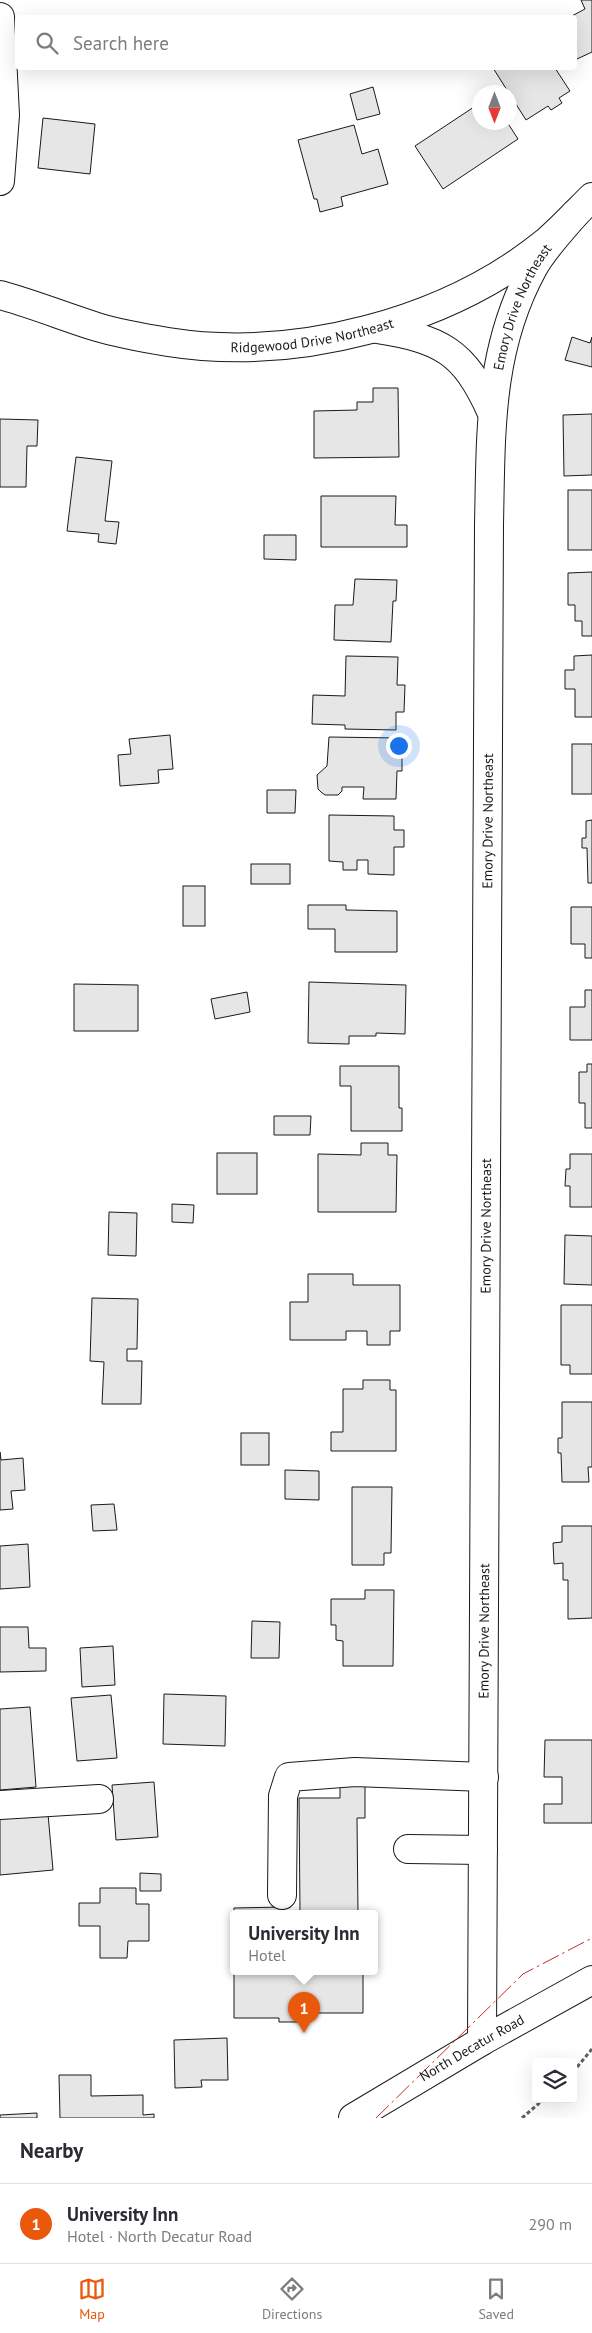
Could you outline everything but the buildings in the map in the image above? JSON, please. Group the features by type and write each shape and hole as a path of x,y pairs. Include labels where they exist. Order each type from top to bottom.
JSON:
{"street":[{"path":"0,17 5,115 0,181"},
{"name":"Ridgewood Drive Northeast","path":"0,295 100,328 170,342 254,347 320,339 373,329 428,310 486,281 518,262 547,241 584,205"},
{"name":"Emory Drive Northeast","path":"482,2041 489,534 492,411 507,328 518,298 534,266 584,205"},
{"name":"Emory Drive Northeast","path":"373,329 420,337 446,349 467,368 481,388 492,411"},
{"path":"282,1895 283,1796 289,1777 355,1772 484,1777"},
{"path":"0,1805 99,1799"},
{"path":"408,1850 483,1850"},
{"name":"North Decatur Road","path":"353,2118 482,2041 592,1980"}],"path":[{"path":"577,2067 592,2049"},
{"path":"522,2118 539,2103"}],"power":[{"path":"376,2118 523,1974 592,1938"}],"place":[{"name":"University Inn","path":"304,2033"}]}
